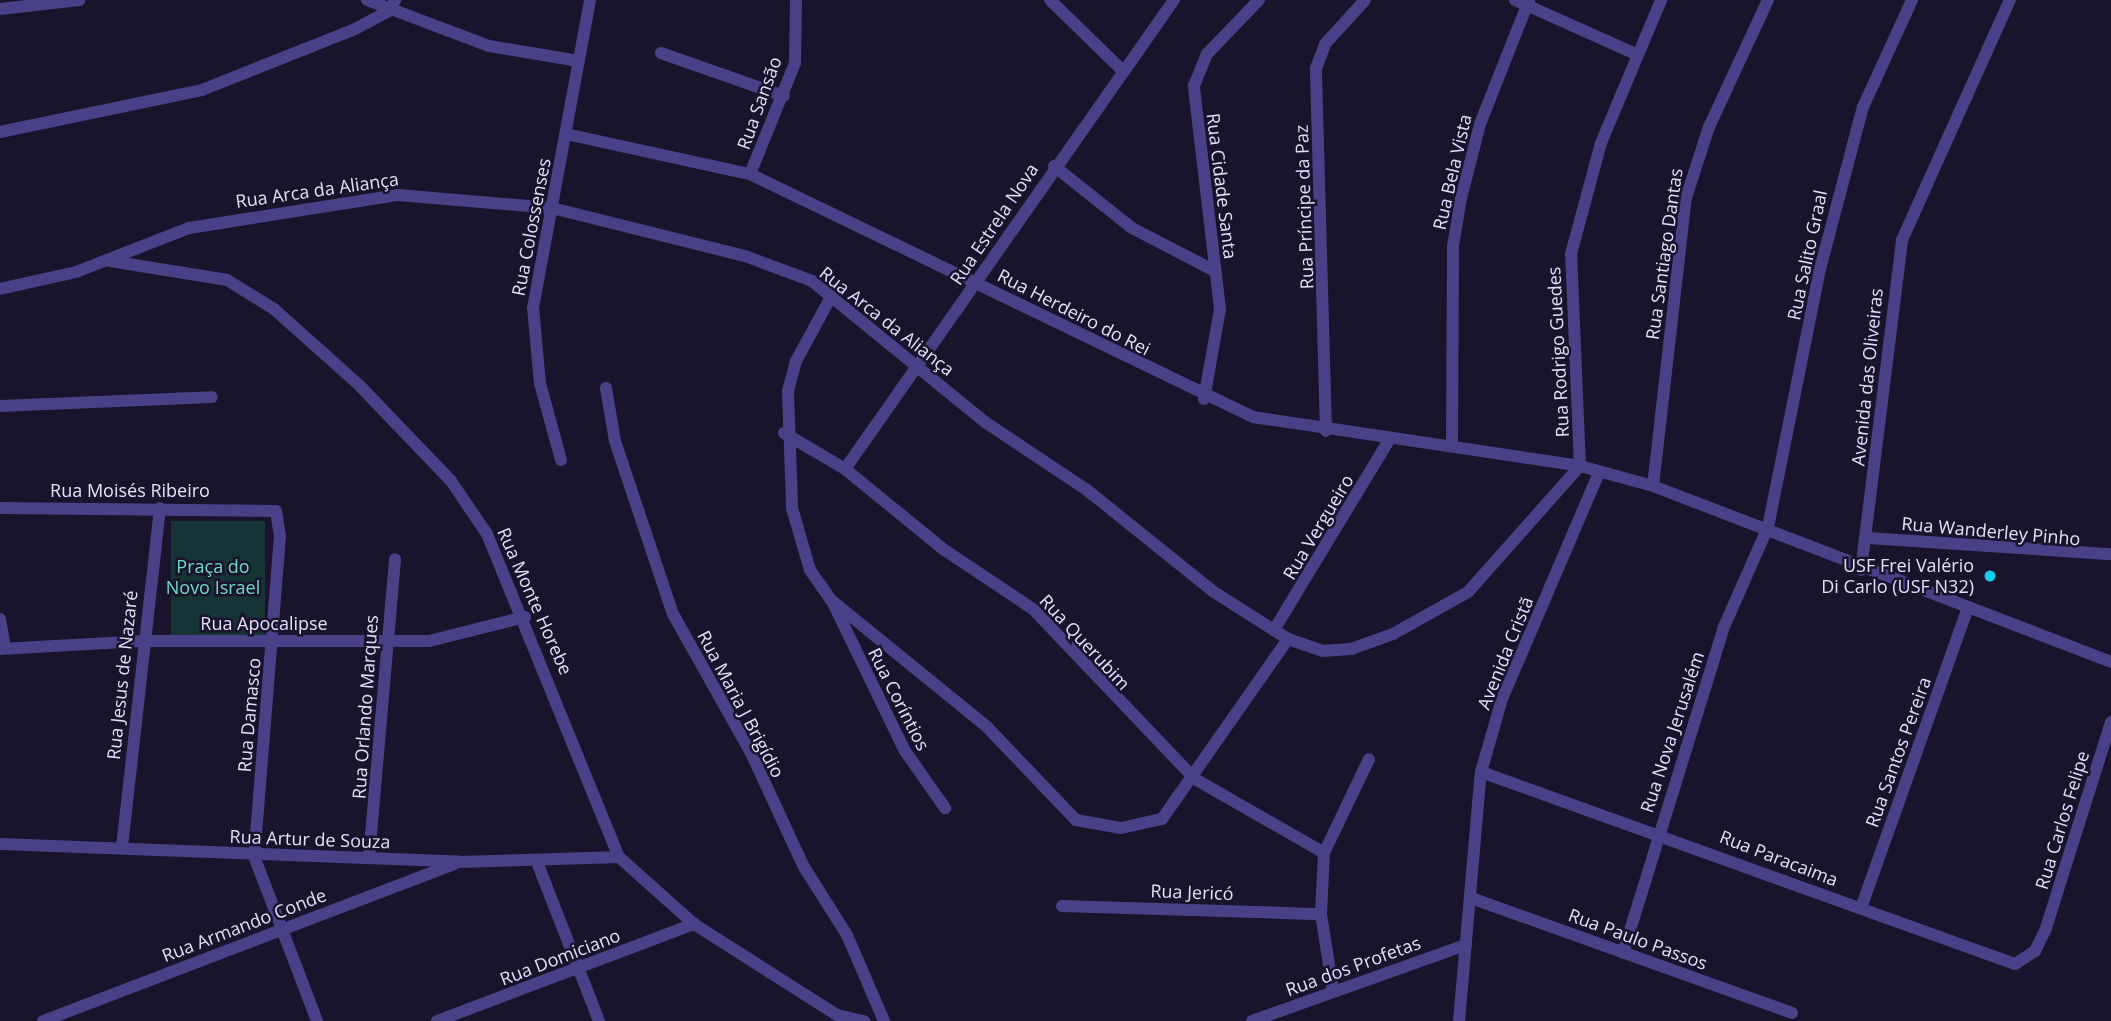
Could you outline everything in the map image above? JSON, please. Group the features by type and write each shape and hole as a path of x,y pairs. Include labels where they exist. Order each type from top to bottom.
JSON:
{"street":[{"path":"0,9 79,0"},
{"path":"367,0 392,6 489,46 579,61"},
{"name":"Rua Colossenses","path":"561,460 533,341 552,208 590,0"},
{"name":"Rua Sansão","path":"750,174 784,96 795,63 796,0"},
{"path":"1050,0 1123,71"},
{"name":"Rua Estrela Nova","path":"845,468 1054,166 1174,0"},
{"name":"Rua Cidade Santa","path":"1204,399 1217,342 1215,271 1194,86 1207,54 1259,0"},
{"name":"Rua Príncipe da Paz","path":"1326,431 1316,68 1325,44 1365,0"},
{"name":"Rua Rodrigo Guedes","path":"1580,466 1571,254 1601,143 1636,54 1661,0"},
{"name":"Rua Santiago Dantas","path":"1653,486 1686,198 1709,127 1768,0"},
{"name":"Rua Salito Graal","path":"1768,527 1842,176 1863,107 1912,0"},
{"name":"Avenida das Oliveiras","path":"1861,570 1868,538 1888,310 1902,240 2010,0"},
{"path":"1524,2 1636,54"},
{"name":"Rua Bela Vista","path":"1452,445 1453,246 1480,124 1524,2"},
{"path":"0,132 202,90 392,6"},
{"path":"661,53 784,96"},
{"name":"Rua Herdeiro do Rei","path":"566,134 750,174 976,282 1204,399 1253,417 1326,431 1452,445 1580,466 1653,486 1768,527 1861,570 2111,662"},
{"path":"1054,166 1132,228 1215,271"},
{"name":"Rua Arca da Aliança","path":"0,289 109,261 189,228 360,199 431,195 552,208 745,256 832,295 916,365 1185,571 1288,639 1322,651 1351,649 1425,620 1468,592 1507,553 1580,466"},
{"name":"Rua Monte Horebe","path":"109,261 212,275 247,290 293,325 451,481 487,534 525,617 619,857 694,924 833,1018 864,1021"},
{"name":"Rua Coríntios","path":"832,295 796,361 785,432 797,535 892,728 945,808"},
{"name":"Rua Maria J Brigídio","path":"606,388 615,441 673,614 751,753 804,867 847,935 884,1021"},
{"path":"0,406 212,397"},
{"name":"Rua Querubim","path":"785,432 845,468 943,549 1033,609 1195,779 1324,853"},
{"name":"Rua Vergueiro","path":"1274,630 1390,440"},
{"name":"Avenida Cristã","path":"1459,1021 1481,772 1502,699 1599,473"},
{"name":"Rua Moisés Ribeiro","path":"0,508 260,507"},
{"name":"Rua Damasco","path":"254,856 279,519 270,507 260,507"},
{"name":"Rua Jesus de Nazaré","path":"122,847 141,641 160,508"},
{"name":"Rua Nova Jerusalém","path":"1623,953 1658,831 1723,629 1768,527"},
{"name":"Rua Wanderley Pinho","path":"1868,538 2111,554"},
{"name":"Rua Orlando Marques","path":"369,857 394,559"},
{"path":"831,600 987,727 1076,820 1121,828 1154,825 1195,779 1288,639"},
{"name":"Rua Santos Pereira","path":"1861,908 1968,608"},
{"name":"Rua Apocalipse","path":"3,648 141,641 387,642 462,637 525,617"},
{"path":"0,619 3,648"},
{"name":"Rua Carlos Felipe","path":"2046,928 2111,722"},
{"path":"1333,990 1321,914 1324,853 1369,759"},
{"name":"Rua Paracaima","path":"1481,772 1658,831 2015,964 2035,951 2046,928"},
{"name":"Rua Artur de Souza","path":"0,844 459,862 537,862 619,857"},
{"path":"254,856 317,1021"},
{"name":"Rua Armando Conde","path":"43,1021 459,862"},
{"path":"537,862 599,1021"},
{"name":"Rua Paulo Passos","path":"1471,898 1793,1013"},
{"name":"Rua Jericó","path":"1062,906 1321,914"},
{"name":"Rua Domiciano","path":"437,1021 694,924"},
{"name":"Rua dos Profetas","path":"1252,1021 1466,944"}],"green space":[{"name":"Praça do Novo Israel","path":"171,521 265,521 265,635 171,635"}],"place":[{"name":"USF Frei Valério Di Carlo (USF N32)","path":"1990,576"}]}
